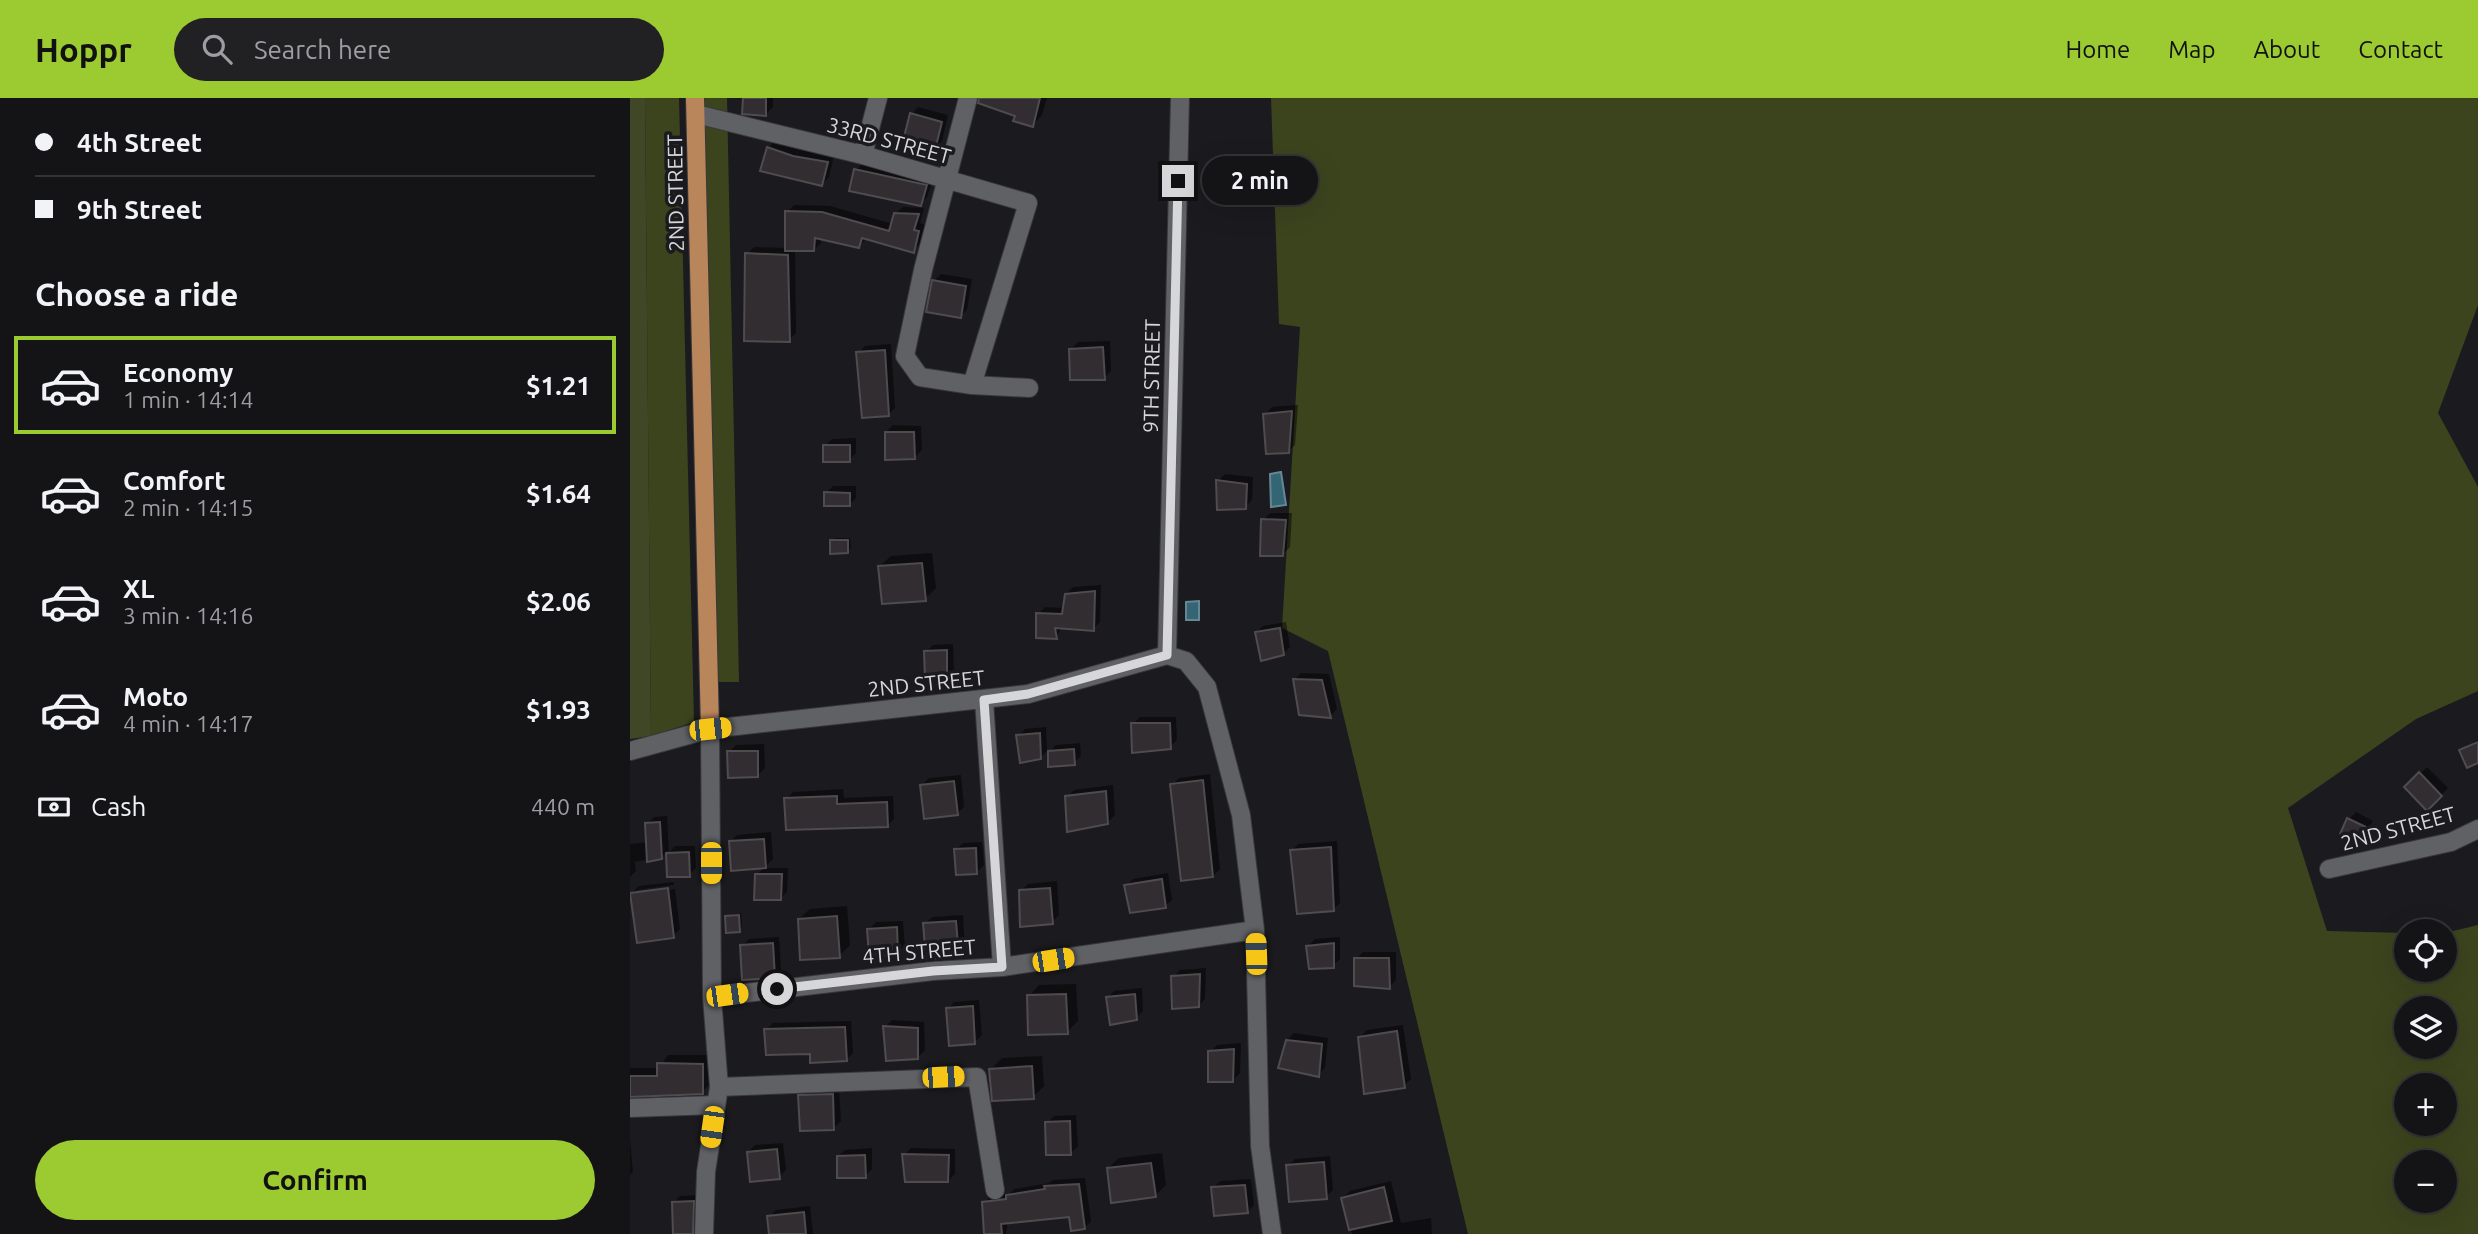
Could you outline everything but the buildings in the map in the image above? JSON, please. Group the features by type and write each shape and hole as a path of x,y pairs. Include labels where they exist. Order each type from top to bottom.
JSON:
{"main road":[{"name":"2ND STREET","path":"695,106 710,729"}],"street":[{"path":"863,155 878,98"},
{"path":"968,98 920,282 905,356 920,377 972,385 1029,388"},
{"name":"9TH STREET","path":"1167,655 1180,98"},
{"name":"33RD STREET","path":"695,106 1028,203 972,385"},
{"path":"1167,655 1186,661 1207,687 1241,815 1255,930 1260,1146 1272,1234"},
{"name":"2ND STREET","path":"710,729 1028,694 1167,655"},
{"path":"984,700 1002,967"},
{"path":"630,751 710,729 712,997 717,1096 706,1172 704,1234"},
{"name":"2ND STREET","path":"2329,869 2451,842 2478,829"},
{"name":"4TH STREET","path":"712,997 933,971 1002,967 1255,930"},
{"path":"630,1108 717,1096 977,1077 995,1190"}],"green space":[{"path":"630,98 645,98 651,736 630,739"},
{"path":"645,98 679,98 694,722 651,736"},
{"path":"704,98 727,98 739,682 718,682"},
{"path":"1271,98 2478,98 2478,305 2438,413 2478,487 2478,691 2416,719 2288,808 2327,931 2394,933 2394,982 2457,982 2457,930 2478,925 2478,1234 1468,1234 1328,651 1282,628 1300,327 1279,324"}],"water":[{"path":"1281,472 1286,505 1271,507 1270,474"},
{"path":"1199,601 1199,620 1186,620 1186,602"}],"route":[{"path":"777,989 933,971 1002,967 984,700 1028,694 1167,655 1178,181"}]}
